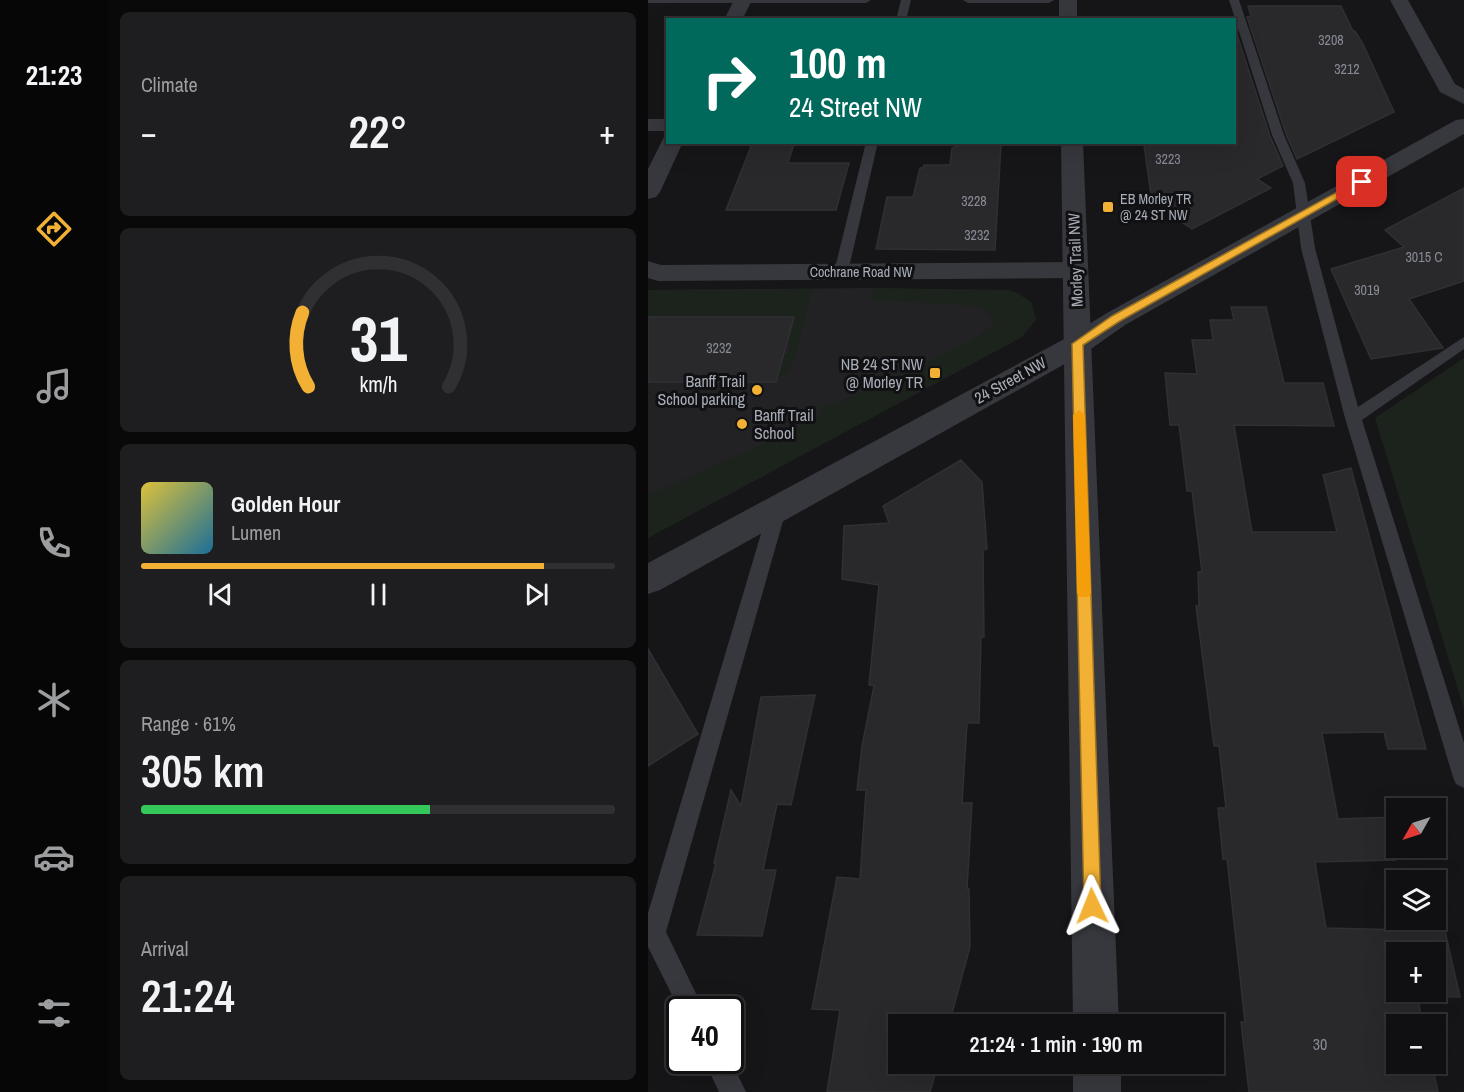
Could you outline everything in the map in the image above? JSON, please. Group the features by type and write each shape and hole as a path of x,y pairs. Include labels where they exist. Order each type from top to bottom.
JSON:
{"street":[{"path":"734,18 743,0"},
{"path":"1068,0 1068,18"},
{"path":"1399,0 1447,88 1464,98"},
{"path":"648,125 666,125"},
{"name":"24 Street NW","path":"648,580 1078,344 1116,319 1464,125"},
{"path":"648,192 671,144"},
{"name":"Morley Trail NW","path":"1072,144 1096,1014"},
{"name":"Cochrane Road NW","path":"648,269 658,273 1075,270"},
{"path":"1097,1074 1097,1092"}],"lane":[{"path":"648,0 866,0"},
{"path":"902,18 906,0"},
{"path":"968,0 1049,0"},
{"path":"1234,0 1278,135 1299,183 1308,248 1353,418 1464,777"},
{"path":"841,272 872,144"},
{"path":"1353,418 1464,342"},
{"path":"684,996 651,936 778,507"},
{"path":"724,1074 733,1092"}],"shaded area":[{"name":"Banff Trail School","path":"870,288 976,290 1023,325 648,524 648,290"},
{"path":"870,288 1009,290 1032,303 1036,320 1022,337 648,538 648,495 795,430 823,414 819,408 871,388 961,346 980,335 996,321 980,306 874,300"},
{"path":"812,289 794,362 786,373 777,379 784,354 788,354 791,343 787,341 794,317 648,317 648,290"},
{"path":"1464,358 1464,709 1375,418"}],"building":[{"path":"1248,6 1341,6 1353,31 1363,44 1394,112 1297,159 1286,134 1247,17 1251,16"},
{"path":"1236,31 1270,136 1283,166 1257,179 1271,188 1192,229 1152,202 1144,145 1236,144"},
{"path":"752,144 794,144 788,163 849,163 836,210 726,210"},
{"path":"963,144 1001,144 995,250 876,249 887,197 913,197 920,168 924,165 950,165 952,148"},
{"path":"1464,188 1464,281 1409,299 1443,348 1371,359 1331,269 1404,247 1385,230"},
{"path":"1231,307 1266,307 1284,383 1323,383 1334,426 1234,425 1252,532 1337,532 1323,475 1351,468 1426,749 1388,749 1384,732 1322,733 1338,819 1386,817 1386,858 1396,858 1396,860 1315,862 1326,928 1445,931 1460,997 1446,997 1446,942 1386,942 1386,1002 1418,1002 1421,1014 1386,1014 1386,1074 1434,1074 1438,1092 1249,1092 1241,1022 1245,1022 1227,859 1223,859 1218,808 1226,808 1219,746 1214,746 1196,606 1199,606 1198,572 1202,572 1192,491 1187,491 1179,425 1170,425 1165,373 1197,374 1192,340 1213,340 1210,320 1234,320"},
{"path":"648,317 794,317 776,382 648,382"},
{"path":"961,460 982,482 987,549 983,550 984,637 981,637 979,723 967,723 962,803 972,803 967,889 969,889 970,947 952,1014 888,1014 888,1074 935,1074 930,1092 827,1092 840,1010 812,1009 837,877 860,879 866,790 857,790 862,746 874,686 869,685 879,585 842,579 844,526 889,523 883,506"},
{"path":"648,649 698,734 648,766"},
{"path":"815,695 791,805 777,804 763,870 776,870 762,936 697,935 716,863 714,863 731,790 741,806 761,697"}],"slow traffic":[{"path":"1079,415 1084,593"}],"place":[{"name":"EB Morley TR @ 24 ST NW","path":"1108,207"},
{"name":"NB 24 ST NW @ Morley TR","path":"935,373"},
{"name":"Banff Trail School parking","path":"757,390"},
{"name":"Banff Trail School","path":"742,424"}],"route":[{"path":"1092,906 1078,344 1116,319 1362,182"}]}
